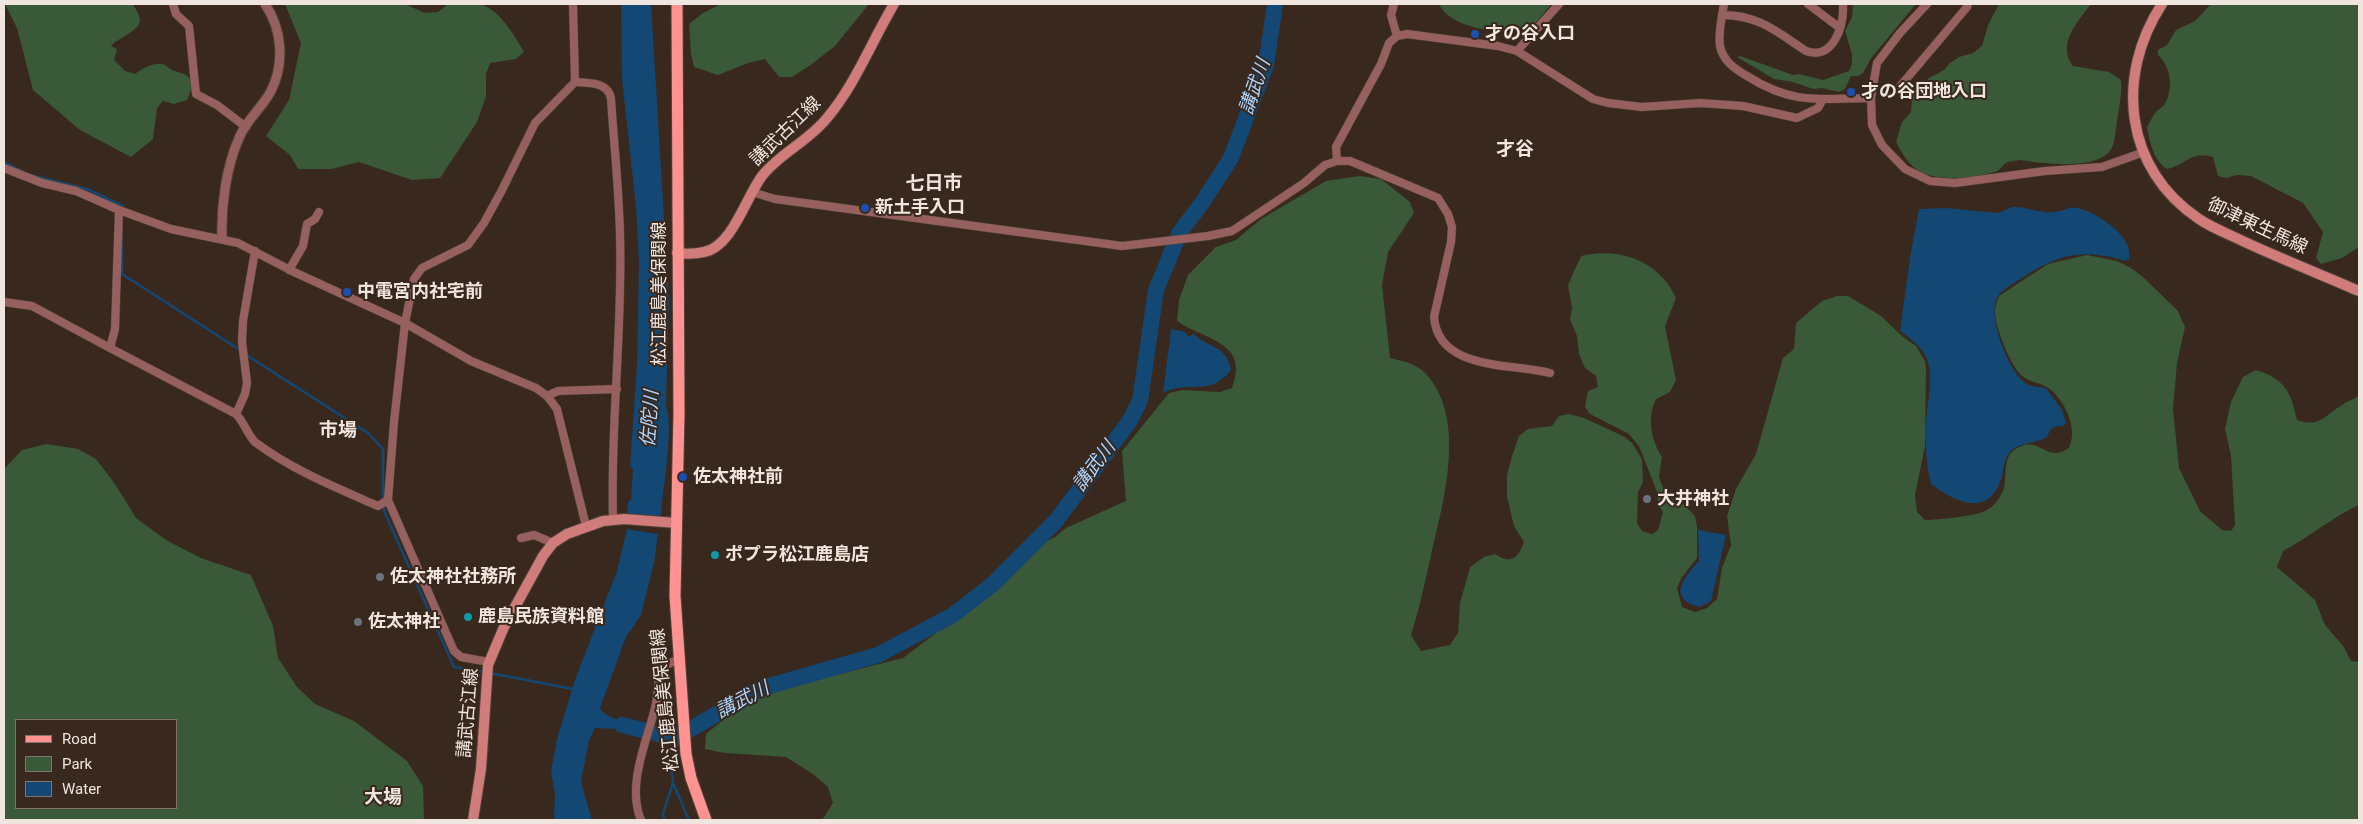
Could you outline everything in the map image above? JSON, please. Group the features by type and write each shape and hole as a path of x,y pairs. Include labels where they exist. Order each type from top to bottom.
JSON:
{"main road":[{"name":"松江鹿島美保関線","path":"677,4 677,523 675,596 686,754 691,778 706,820"},
{"name":"講武古江線","path":"677,253 706,252 718,246 728,234 752,192 770,166 826,119 840,100 894,4"},
{"name":"御津東生馬線","path":"2162,4 2150,22 2134,66 2132,92 2133,112 2144,152 2153,171 2168,190 2200,219 2264,251 2359,291"},
{"name":"講武古江線","path":"473,820 481,769 486,678 489,664 504,627 543,556 553,543 567,534 586,526 613,519 677,523"}],"street":[{"path":"173,4 176,14 189,26 196,94 217,105 246,127"},
{"path":"222,238 222,217 234,152 240,136 271,91 278,72 279,34 273,15 265,4"},
{"path":"489,664 461,658 454,651 385,502 408,298 418,272 422,268 468,245 484,223 502,190 534,123 575,82 573,4"},
{"path":"1394,4 1391,14 1397,36"},
{"path":"1517,51 1559,4"},
{"path":"1724,4 1720,46 1731,66 1777,93 1790,97 1823,99 1872,98"},
{"path":"1808,4 1840,28"},
{"path":"1722,14 1744,15 1759,20 1809,52 1820,52 1828,49 1835,41 1840,28 1842,4"},
{"path":"1926,4 1877,63 1872,98 1872,126 1882,145 1905,169 1930,181 1955,182 2045,171 2102,167 2144,152"},
{"path":"1896,90 1968,4"},
{"path":"1337,161 1336,147 1381,64 1389,43 1397,36 1424,36 1498,46 1517,51 1593,99 1617,105 1642,107 1700,103 1743,106 1797,118 1818,108 1823,99"},
{"path":"575,82 601,85 610,93 620,235 617,389 612,476 613,519"},
{"path":"752,192 775,198 1108,246 1164,242 1232,231 1304,183 1325,165 1337,161 1350,161 1438,198 1448,214 1452,227 1451,242 1434,317 1437,334 1446,346 1492,366 1534,368 1550,373"},
{"path":"4,168 42,182 76,191 119,210 171,229 222,238 255,251 289,270 405,323 471,361 536,388 547,396 557,409 586,526"},
{"path":"110,348 114,329 119,210"},
{"path":"289,270 303,246 307,224 315,219 319,212"},
{"path":"236,414 245,394 247,383 243,358 244,313 255,251"},
{"path":"4,302 32,306 236,414 244,422 253,441 283,459 378,506 385,502"},
{"path":"547,396 558,391 617,389"},
{"path":"521,538 534,535 553,543"},
{"path":"641,820 636,793 663,668 670,662 678,660"}],"green space":[{"path":"5,4 133,4 140,23 133,31 111,46 117,49 114,60 125,71 135,74 149,66 161,64 186,75 192,84 187,100 174,104 163,101 157,108 153,139 131,157 80,130 33,90 17,28"},
{"path":"285,4 405,4 425,13 438,12 448,4 479,4 490,9 502,19 524,52 516,59 490,63 486,74 486,96 477,122 440,178 412,180 359,162 331,169 298,169 290,155 266,136 289,100 301,43"},
{"path":"721,4 869,4 835,46 792,77 779,77 765,59 748,63 718,75 694,67 689,24 703,13"},
{"path":"1439,4 1552,4 1531,26 1521,30 1495,31 1480,29 1455,20 1445,13"},
{"path":"1853,4 1916,4 1872,57 1863,73 1858,76 1851,76 1845,89 1839,92 1822,88 1813,89 1793,82 1774,79 1737,57 1740,56 1793,75 1799,74 1823,80 1849,71 1852,64 1852,54 1845,31 1852,17"},
{"path":"1999,4 2091,4 2071,34 2067,50 2068,58 2073,66 2109,72 2121,80 2120,102 2115,139 2112,147 2107,154 2099,159 2078,164 2053,164 2021,160 2007,162 1997,171 1979,176 1945,178 1925,174 1911,164 1896,142 1902,122 1911,112 1912,98 1929,78 1944,70 1959,57 1973,53 1982,46 1988,25"},
{"path":"2211,4 2359,4 2359,247 2342,258 2321,264 2316,258 2323,232 2303,203 2251,176 2237,175 2226,178 2218,176 2213,157 2193,157 2167,169 2155,156 2147,127 2155,113 2166,102 2170,90 2170,77 2166,65 2158,55 2158,50 2167,45 2176,30 2195,21"},
{"path":"1359,176 1381,179 1410,202 1414,213 1388,252 1382,285 1390,358 1419,368 1427,375 1439,394 1446,416 1449,440 1445,491 1411,635 1421,651 1450,645 1458,633 1460,603 1470,567 1484,557 1495,554 1505,559 1513,558 1522,548 1524,542 1514,526 1507,497 1507,475 1519,436 1528,429 1552,426 1559,416 1569,414 1584,418 1625,437 1632,443 1642,459 1643,482 1638,492 1637,523 1642,531 1652,534 1658,530 1663,512 1658,504 1657,492 1639,446 1629,434 1590,414 1585,407 1588,391 1598,387 1596,376 1585,368 1579,354 1577,336 1570,319 1572,308 1568,285 1581,256 1609,253 1636,259 1659,274 1669,285 1676,298 1665,326 1676,380 1670,392 1656,399 1651,421 1655,443 1662,457 1659,477 1663,488 1672,499 1683,504 1695,516 1697,526 1697,558 1682,577 1677,588 1682,607 1695,612 1707,608 1717,599 1722,568 1731,545 1727,516 1736,489 1756,454 1783,358 1794,349 1796,323 1822,301 1837,296 1848,296 1881,316 1903,337 1916,346 1925,361 1926,369 1925,446 1915,495 1917,512 1925,520 1973,515 1988,509 1999,498 2005,484 2008,459 2013,451 2030,444 2054,453 2061,452 2069,448 2072,433 2066,409 2056,395 2044,385 2028,380 2021,375 2008,354 2000,335 1996,318 1995,307 1999,296 2048,264 2087,255 2117,261 2131,268 2178,311 2185,327 2177,363 2173,409 2179,468 2200,511 2222,530 2231,531 2235,525 2231,456 2225,429 2231,402 2243,377 2256,370 2280,382 2289,394 2297,420 2311,423 2321,420 2359,396 2359,505 2283,551 2277,567 2315,600 2325,625 2344,647 2351,661 2359,662 2359,820 822,820 833,803 828,787 813,774 786,757 725,753 705,749 706,734 739,707 785,688 903,658 1006,580 1038,545 1055,537 1066,528 1126,501 1122,451 1169,393 1182,390 1220,392 1232,388 1236,373 1235,361 1230,352 1222,344 1177,321 1179,300 1188,275 1216,247 1236,240 1261,219 1326,181"},
{"path":"46,444 78,449 96,459 115,484 136,518 166,540 201,558 251,575 273,626 278,658 297,687 315,704 354,721 407,761 423,786 424,820 4,820 4,469 22,450"}],"water":[{"name":"佐陀川","path":"621,4 651,4 669,300 666,405 669,427 661,514 658,516 627,514 628,502 631,500 633,469 630,466 637,365 639,263 636,207 622,79"},
{"path":"2013,207 2050,212 2078,208 2095,215 2120,234 2129,250 2129,259 2125,261 2083,254 2059,259 2046,264 2007,287 1997,298 1995,318 1997,330 2013,369 2027,384 2046,388 2062,410 2066,423 2063,426 2052,428 2047,437 2043,439 2013,449 2006,459 2000,482 1994,493 1987,500 1969,503 1949,496 1931,484 1926,439 1930,384 1928,362 1920,348 1900,331 1910,258 1919,209 1946,208 1997,213"},
{"path":"1171,329 1185,332 1188,337 1194,334 1221,351 1225,355 1231,370 1223,378 1207,386 1181,387 1163,393"},
{"path":"627,529 658,534 654,563 641,615 626,637 600,708 613,718 643,726 641,735 618,729 595,728 589,740 581,782 592,820 556,820 554,818 555,793 551,772 557,739 576,677 617,571"},
{"path":"1698,530 1726,535 1711,601 1700,607 1683,599 1681,593 1684,580 1699,561"}],"waterway":[{"name":"講武川","path":"622,725 659,734 680,735 762,688 878,655 953,615 993,584 1056,521 1129,422 1140,401 1156,290 1180,232 1202,203 1231,158 1266,65 1275,4"},
{"path":"4,162 30,175 87,189 123,206"},
{"path":"122,233 122,274 240,350"},
{"path":"245,354 368,433 383,449 383,500"},
{"path":"384,506 384,511 454,667 485,672"},
{"path":"490,673 573,689"},
{"name":"講武川","path":"665,820 663,814 673,783 671,767 680,736"},
{"path":"673,783 689,820"}],"place":[{"name":"才の谷入口","path":"1475,34"},
{"name":"才の谷団地入口","path":"1851,92"},
{"name":"新土手入口","path":"865,208"},
{"name":"中電宮内社宅前","path":"347,292"},
{"name":"佐太神社前","path":"683,477"},
{"name":"大井神社","path":"1647,499"},
{"name":"ポプラ松江鹿島店","path":"715,555"},
{"name":"佐太神社社務所","path":"380,577"},
{"name":"鹿島民族資料館","path":"468,617"},
{"name":"佐太神社","path":"358,622"}],"district":[{"name":"才谷","path":"1515,150"},
{"name":"七日市","path":"934,184"},
{"name":"市場","path":"338,431"},
{"name":"大場","path":"383,798"}]}
